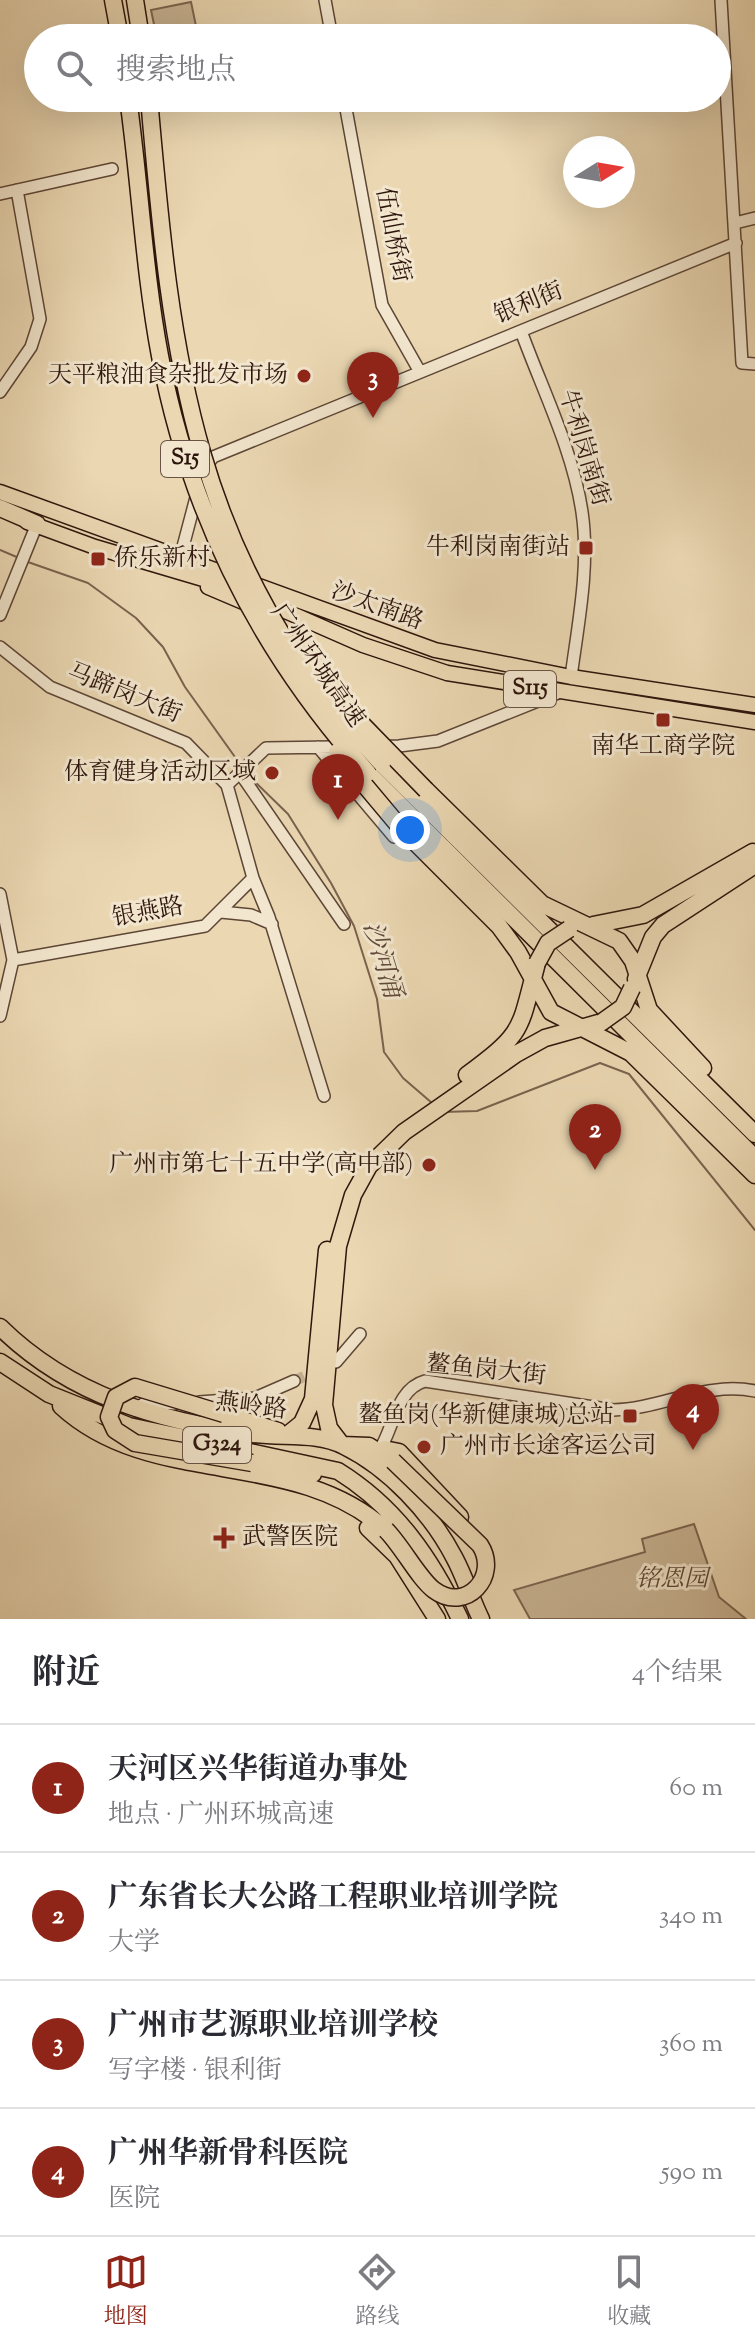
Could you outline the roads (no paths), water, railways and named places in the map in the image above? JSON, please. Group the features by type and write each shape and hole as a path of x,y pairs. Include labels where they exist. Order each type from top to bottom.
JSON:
{"highway":[{"path":"113,0 117,24"},
{"path":"135,0 139,24"},
{"name":"广州环城高速","path":"130,112 154,316 171,406 211,531 254,619 306,697 755,1158"},
{"name":"广州环城高速","path":"150,112 161,243 183,388 216,499 254,586 317,687 375,768 755,1134"},
{"path":"0,508 37,524"},
{"path":"254,586 281,628 363,726 542,904 572,924 597,928 626,921 754,859"},
{"path":"254,619 311,714 366,791 499,926 518,952 548,1008 563,1021 609,1040 639,1060 755,1175"},
{"path":"379,1504 329,1478 135,1443 115,1430 109,1417 116,1397 135,1387 273,1428 286,1436 296,1430 311,1406 326,1306 343,1226 353,1195 369,1166 404,1132 516,1054 545,1038 602,1022 623,1007 637,984 646,953 663,925 754,859"},
{"path":"49,1394 77,1419 130,1447 291,1482 336,1495 386,1530 438,1593 455,1597 467,1595 484,1580 488,1562 480,1545 386,1456 369,1446 342,1445 329,1428 324,1405 328,1245 336,1214 367,1155 425,1105 507,1045 524,1020 536,987 537,963 548,943 572,924 626,921"},
{"path":"597,928 628,952 637,984 659,1022 755,1120"},
{"path":"518,952 526,983 524,1020"},
{"path":"563,1021 583,1025 602,1022"},
{"path":"545,1038 583,1035 609,1040"},
{"name":"燕岭路","path":"0,1327 53,1371 135,1410 212,1428 342,1445 395,1482 423,1511 453,1554 478,1613"},
{"name":"燕岭路","path":"2,1368 96,1415 145,1431 325,1465 348,1477 425,1552 460,1619"},
{"path":"386,1456 388,1448 399,1452 463,1521 478,1560 478,1613"},
{"path":"291,1482 330,1502 376,1535 407,1569 437,1619"}],"main road":[{"path":"0,492 180,558"},
{"path":"0,515 37,524"},
{"name":"沙太南路","path":"37,524 95,547 191,575 225,596 288,619 312,623 429,669 558,693 755,722"},
{"name":"沙太南路","path":"180,558 217,561 287,590 310,606 435,650 571,677 755,704"}],"street":[{"path":"325,0 329,24"},
{"path":"721,0 723,24"},
{"name":"伍仙桥街","path":"347,112 382,305 420,372"},
{"path":"728,112 742,363 755,364"},
{"path":"0,194 112,169"},
{"path":"0,392 31,347 40,319 17,190"},
{"path":"735,223 755,218"},
{"name":"银利街","path":"180,558 203,471 213,457 736,243"},
{"name":"牛利岗南街","path":"521,331 571,468 581,509 582,591 571,677"},
{"path":"0,615 37,524"},
{"name":"马蹄岗大街","path":"0,647 50,687 186,743 227,785"},
{"path":"324,1096 272,924 253,878 227,785 266,748 438,741 558,693"},
{"path":"318,747 394,837"},
{"path":"240,773 344,924"},
{"name":"银燕路","path":"13,960 205,926 253,878"},
{"path":"0,894 13,960 0,1016"},
{"path":"221,912 251,915 272,924"},
{"path":"336,1362 360,1334"},
{"path":"135,1410 146,1402 237,1402 294,1381"},
{"name":"鳌鱼岗大街","path":"386,1456 389,1436 403,1395 414,1384 425,1381 601,1410 629,1410 702,1391 755,1391"}],"waterway":[{"name":"沙河涌","path":"0,550 19,558"},
{"name":"沙河涌","path":"25,561 88,583 136,618 163,647 185,687 240,764"},
{"name":"沙河涌","path":"248,775 288,814 331,883 354,926 377,999 384,1052 403,1078 432,1103"},
{"name":"沙河涌","path":"443,1112 477,1111 600,1063 629,1074 755,1230"}],"tunnel":[{"path":"294,1381 321,1369"}],"place":[{"name":"天平粮油食杂批发市场","path":"304,376"},
{"name":"广州市艺源职业培训学校","path":"373,418"},
{"name":"牛利岗南街站","path":"586,548"},
{"name":"侨乐新村","path":"98,559"},
{"name":"南华工商学院","path":"663,720"},
{"name":"体育健身活动区域","path":"272,773"},
{"name":"天河区兴华街道办事处","path":"338,820"},
{"name":"广州市第七十五中学(高中部)","path":"429,1165"},
{"name":"广东省长大公路工程职业培训学院","path":"595,1170"},
{"name":"鳌鱼岗(华新健康城)总站","path":"630,1416"},
{"name":"广州市长途客运公司","path":"424,1447"},
{"name":"广州华新骨科医院","path":"693,1450"},
{"name":"武警医院","path":"224,1538"}],"park label":[{"name":"铭恩园","path":"672,1580"}]}
